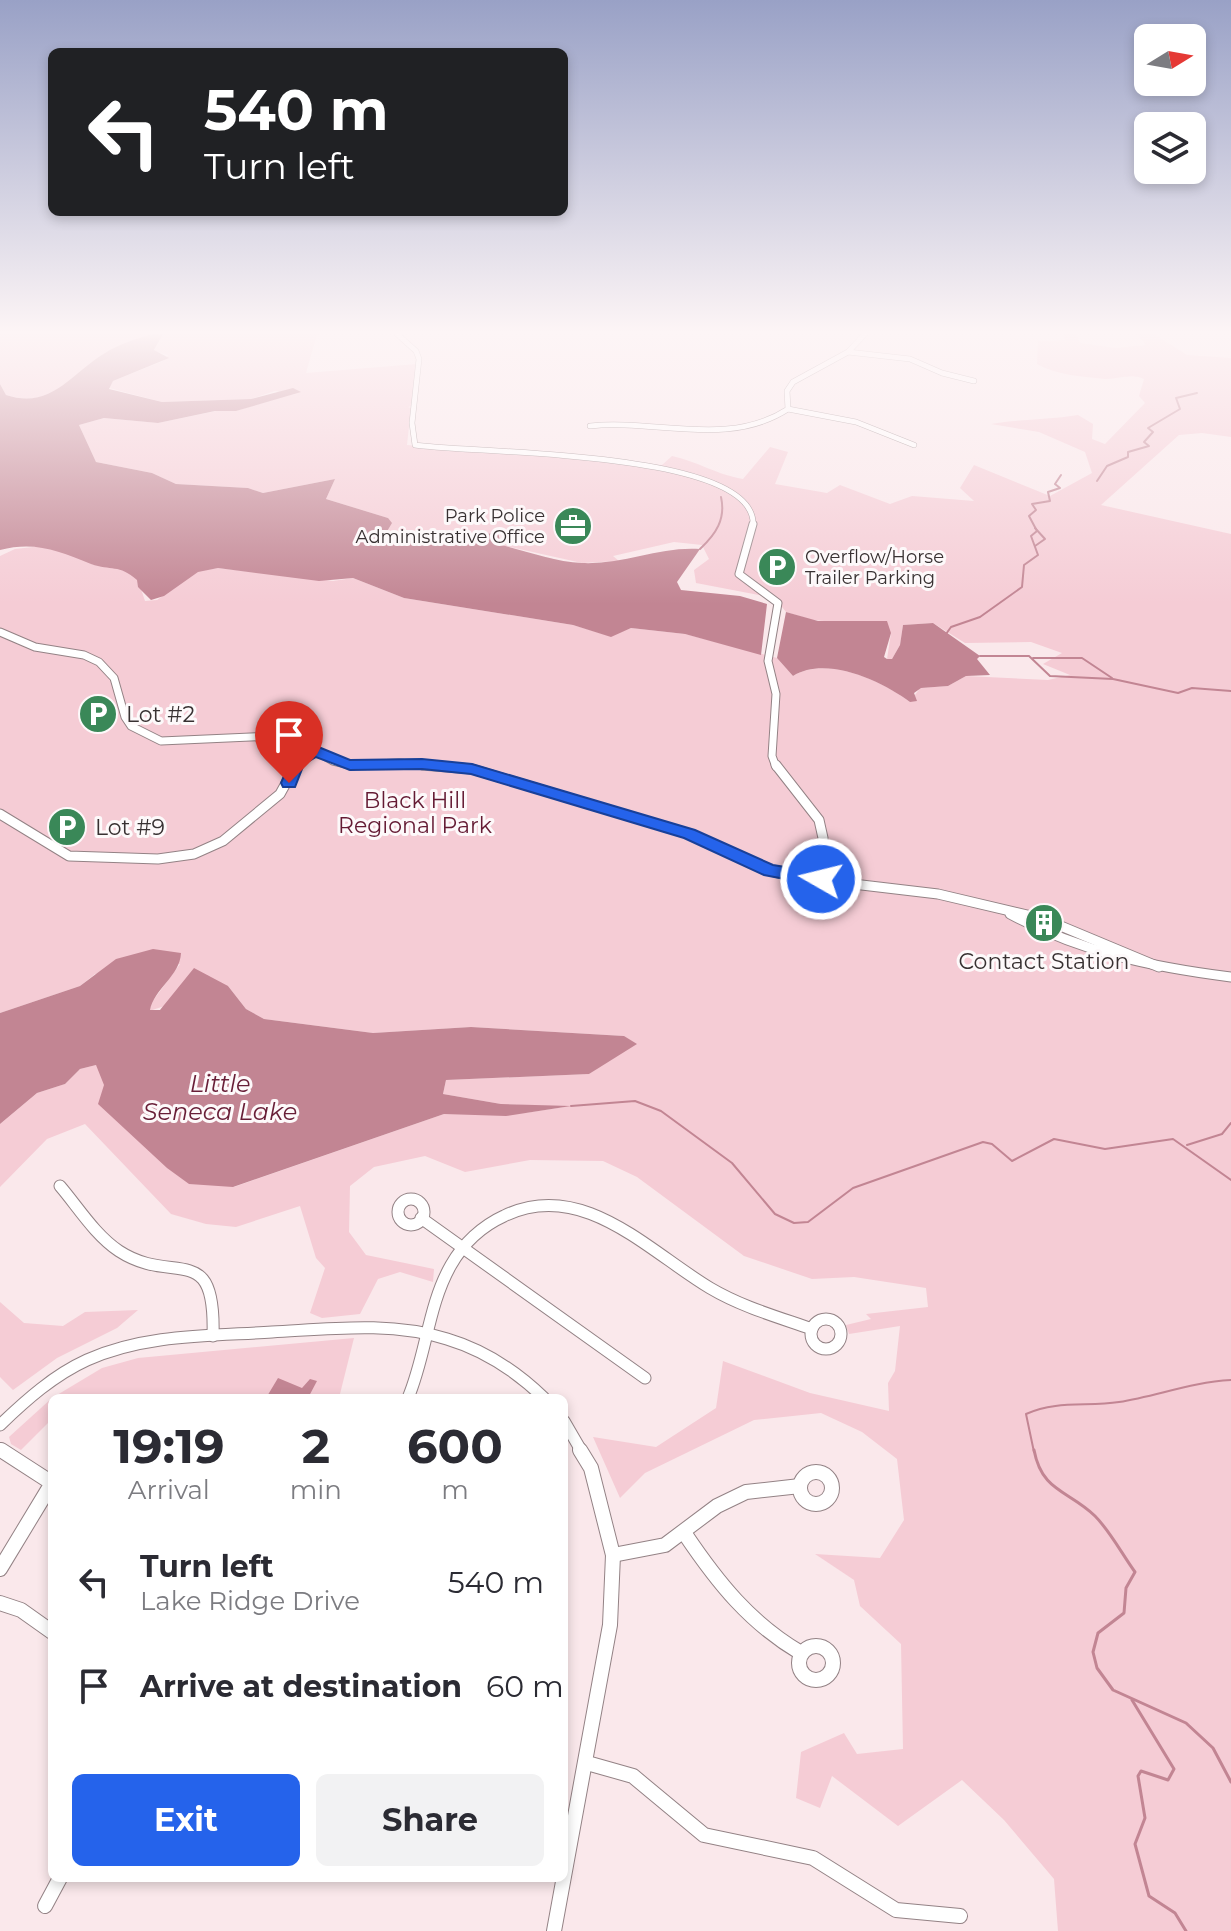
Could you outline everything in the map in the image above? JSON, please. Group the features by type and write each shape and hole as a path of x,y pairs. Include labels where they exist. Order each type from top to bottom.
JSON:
{"street":[{"path":"415,424 415,444 555,459 672,467 726,484 747,503 753,525 739,574 746,583 771,595 778,603 768,661 776,694 772,756 778,771 819,820 823,838 821,879"},
{"path":"590,426 605,424"},
{"path":"647,424 718,430 751,424"},
{"path":"861,424 914,445"},
{"path":"0,632 37,648 88,655 101,662 116,686 123,718 144,736 179,743 274,736 298,741 333,761 350,765 445,765 485,772 689,834 770,871 927,892 1044,919 1159,967"},
{"path":"0,814 69,856 158,859 194,854 223,841 280,794 298,761 316,751"},
{"path":"1007,912 1085,951 1131,964 1231,977"},
{"path":"60,1186 120,1251 188,1269 204,1279 214,1295 213,1336"},
{"path":"409,1394 446,1274 479,1231 505,1213 525,1205 560,1203 582,1208 604,1218 711,1288 812,1329"},
{"path":"421,1218 645,1378"},
{"path":"0,1425 48,1382 86,1361 148,1341 213,1336 337,1329 429,1334 502,1363 539,1394"},
{"path":"568,1428 591,1468 613,1555 610,1625 568,1860"},
{"path":"0,1449 48,1480"},
{"path":"613,1555 655,1549 685,1534 717,1505 746,1491 781,1485 800,1486"},
{"path":"0,1569 48,1490"},
{"path":"685,1534 745,1616 769,1636 801,1653"},
{"path":"0,1603 21,1610 48,1629"},
{"path":"587,1763 633,1776 684,1822 704,1835 813,1858 896,1910 960,1916"},
{"path":"45,1906 58,1882"},
{"path":"554,1931 564,1882"}],"green space":[{"name":"Black Hill Regional Park","path":"409,424 407,445 662,465 672,456 743,479 770,447 788,452 775,484 827,493 840,485 890,504 912,496 974,501 960,488 974,465 1050,496 1092,473 1085,452 1039,432 992,424 1093,424 1092,439 1105,444 1124,424 1231,424 1231,437 1202,433 1179,435 1101,505 1231,534 1231,1931 1058,1931 1054,1879 1004,1820 962,1780 898,1826 832,1776 820,1808 796,1798 801,1752 844,1733 857,1754 903,1749 901,1644 860,1606 854,1580 815,1554 880,1558 904,1520 897,1459 862,1432 821,1413 754,1420 645,1473 620,1498 593,1437 656,1447 716,1408 723,1361 810,1393 889,1411 888,1383 895,1371 900,1326 849,1334 846,1325 871,1319 866,1314 928,1307 926,1288 854,1277 812,1279 744,1256 637,1177 603,1161 530,1160 465,1172 425,1156 374,1167 350,1186 349,1232 366,1255 434,1269 433,1282 400,1272 378,1279 360,1314 322,1318 310,1313 325,1268 316,1258 300,1206 236,1227 206,1224 171,1214 85,1124 47,1139 0,1187 0,1124 37,1093 65,1084 80,1069 96,1065 234,1187 444,1114 525,1113 564,1107 501,1104 443,1094 446,1080 589,1074 603,1064 624,1036 471,1027 373,1033 264,1019 246,1009 228,986 149,1011 152,1002 180,964 95,974 80,986 0,1013 0,556 15,549 42,546 94,565 124,568 138,580 145,601 157,600 198,571 218,568 333,581 353,578 404,598 573,625 610,636 631,628 685,634 777,658 793,676 822,668 854,673 885,686 910,702 920,688 948,686 966,676 1048,680 1070,675 1043,664 1062,653 1031,642 965,643 933,623 903,625 900,645 892,659 887,659 891,633 880,621 860,624 812,620 786,612 775,598 696,583 694,570 709,559 702,545 674,542 613,556 619,561 582,563 501,545 498,540 505,539 502,532 464,539 462,533 445,537 437,545 416,545 386,533 388,518 326,499 335,479 263,493 248,488 176,484 152,473 96,462 79,425"},
{"path":"0,1302 24,1323 63,1326 85,1312 138,1310 117,1328 57,1358 13,1390 0,1377"},
{"path":"354,1338 340,1394 59,1394 102,1368 138,1358"},
{"path":"48,1402 48,1423 21,1450 11,1444 9,1437"}],"water":[{"path":"0,424 82,424 79,425 96,462 152,473 176,484 248,488 263,493 335,479 326,499 388,518 392,523 386,533 418,543 442,543 498,532 501,545 582,563 671,550 700,549 677,582 681,590 740,596 767,604 761,655 685,634 631,628 611,637 573,625 404,598 353,578 319,581 218,568 198,572 164,596 151,600 138,587 137,580 120,570 36,547 0,550"},
{"path":"786,612 818,621 887,621 891,633 884,657 887,659 892,659 900,645 903,625 933,623 980,656 977,659 990,675 966,676 948,686 921,688 914,693 917,701 910,702 885,686 837,669 806,670 793,676 777,658"},
{"name":"Little Seneca Lake","path":"153,949 181,953 176,969 156,995 150,1010 160,1010 194,968 228,986 246,1009 264,1019 373,1033 471,1027 624,1036 637,1044 589,1074 446,1080 443,1094 501,1104 571,1106 506,1116 444,1114 233,1187 189,1184 167,1168 98,1104 104,1085 96,1065 80,1069 65,1084 37,1093 0,1124 0,1013 80,986 116,959"},
{"path":"278,1378 302,1388 310,1379 317,1381 310,1394 268,1394"}],"waterway":[{"path":"1097,481 1107,466 1128,457 1128,452 1149,446 1144,442 1153,432 1148,428 1155,424"},
{"path":"1036,529 1029,516 1036,510 1032,504 1050,501 1048,492 1060,488 1055,484 1061,475"},
{"path":"700,549 718,526 722,512 721,497"},
{"path":"946,634 951,627 980,617 1022,587 1024,565 1038,555 1031,536 1036,529"},
{"path":"1035,546 1045,539 1036,529"},
{"path":"980,656 1029,656 1050,676 1113,679 1178,693 1192,688 1231,691"},
{"path":"1033,658 1082,658 1112,678"},
{"path":"571,1106 635,1101 661,1111 732,1163 775,1214 794,1223 808,1222 853,1188 983,1142 992,1144 1012,1161 1054,1139 1105,1149 1173,1139 1231,1180"},
{"path":"1187,1145 1222,1134 1231,1123"},
{"path":"1034,1452 1026,1414 1061,1405 1119,1402 1202,1383 1231,1380"},
{"path":"1034,1450 1043,1474 1057,1489 1095,1516 1135,1572 1126,1588 1124,1613 1098,1633 1093,1652 1097,1668 1113,1690 1186,1723 1213,1748 1231,1782"},
{"path":"1132,1700 1174,1769 1168,1780 1141,1771 1138,1776 1145,1818 1135,1844 1149,1896 1175,1913 1186,1931"}],"place":[{"name":"Park Police Administrative Office","path":"573,526"},
{"name":"Overflow/Horse Trailer Parking","path":"777,567"},
{"name":"Lot #2","path":"98,714"},
{"name":"Lot #9","path":"67,827"},
{"name":"Contact Station","path":"1044,923"}],"route":[{"path":"289,783 298,761 316,751 333,761 350,765 399,763 472,769 630,819 689,834 770,871 821,879"}]}
